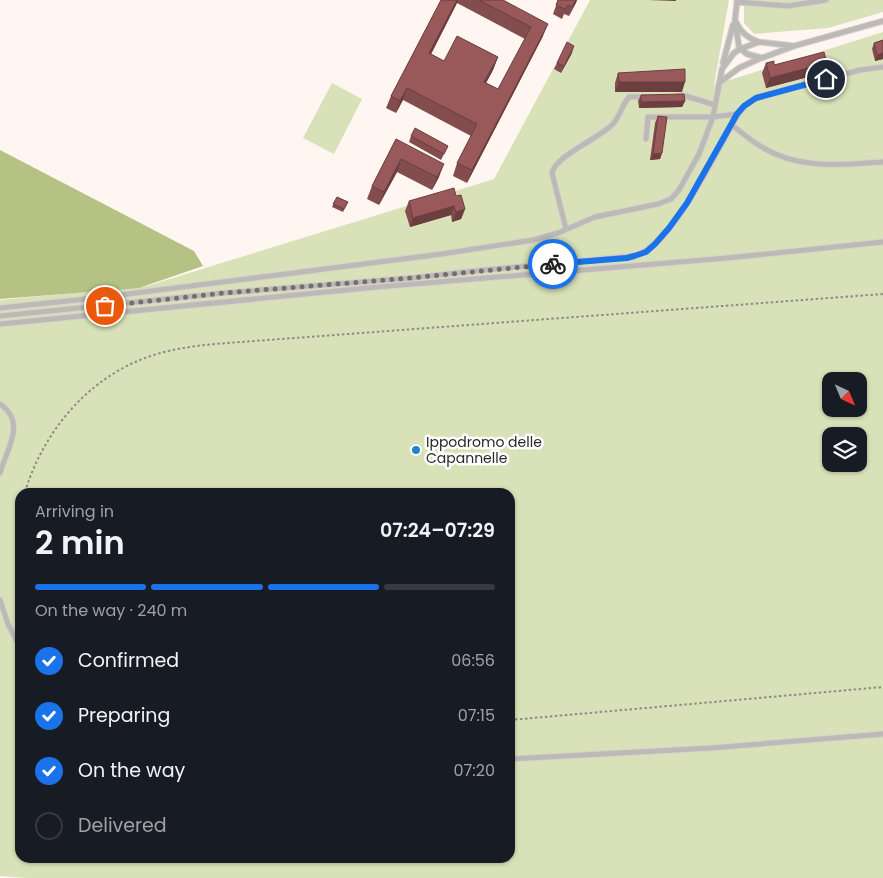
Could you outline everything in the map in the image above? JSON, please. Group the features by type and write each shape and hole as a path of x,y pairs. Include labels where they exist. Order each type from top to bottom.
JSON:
{"lane":[{"path":"0,308 442,254 532,240 595,217 658,204 671,199 680,190 699,154 713,117 718,84 737,1 788,6 826,0"},
{"path":"734,20 748,38 759,42 794,46"},
{"path":"734,20 737,42 740,49 747,54 762,58"},
{"path":"718,84 739,68 762,58 794,46 883,21"},
{"path":"722,69 728,59 740,49 759,42"},
{"path":"0,316 224,293 411,278 634,256 650,248 669,228 687,203 737,114 744,106 756,98 860,70 883,67"},
{"path":"667,96 686,96 715,105"},
{"path":"566,229 552,173 553,169 561,160 612,125 620,116 629,97 648,97"},
{"path":"646,139 648,117 713,117 737,114"},
{"path":"732,125 760,146 776,154 801,162 836,165 883,162"},
{"path":"0,324 377,287 727,258 883,242"},
{"path":"0,404 11,414 14,434 0,473"},
{"path":"0,600 8,624 15,637"},
{"path":"515,759 711,748 883,734"}],"path":[{"path":"27,488 43,448 54,430 72,409 91,390 110,376 134,362 159,353 241,342 883,294"},
{"path":"515,720 883,687"}],"green space":[{"name":"Ippodromo delle Capannelle","path":"590,0 729,0 714,85 883,32 883,878 27,878 0,876 0,300 147,286 494,179"},
{"path":"744,0 883,0 883,12 828,28 754,34 744,23"},
{"path":"332,83 362,99 334,154 303,138"},
{"path":"0,150 194,251 203,266 139,288 0,299"}],"building":[{"path":"441,0 457,0 429,53 444,61 457,36 498,57 484,82 498,89 531,27 479,0 503,0 548,24 472,170 457,163 477,124 407,88 400,101 391,96"},
{"path":"558,0 576,0 572,7 568,5 565,9 556,5"},
{"path":"883,40 883,53 877,55 874,43"},
{"path":"567,42 574,46 564,66 557,63"},
{"path":"824,52 827,63 770,78 766,63 774,61 774,65"},
{"path":"685,69 685,82 619,82 618,73"},
{"path":"684,94 685,101 641,102 641,95"},
{"path":"658,116 667,117 662,153 653,154"},
{"path":"415,128 448,146 444,154 411,136"},
{"path":"396,139 444,164 437,177 401,159 384,192 372,186"},
{"path":"454,188 456,196 461,195 465,209 456,212 454,206 413,218 409,201"},
{"path":"337,197 348,202 344,209 333,204"}],"way so far":[{"path":"105,306 224,293 553,264"}],"place":[{"name":"Ippodromo delle Capannelle","path":"416,450"}],"route":[{"path":"553,264 627,258 646,252 664,234 687,203 737,114 744,106 756,98 826,79"}]}
